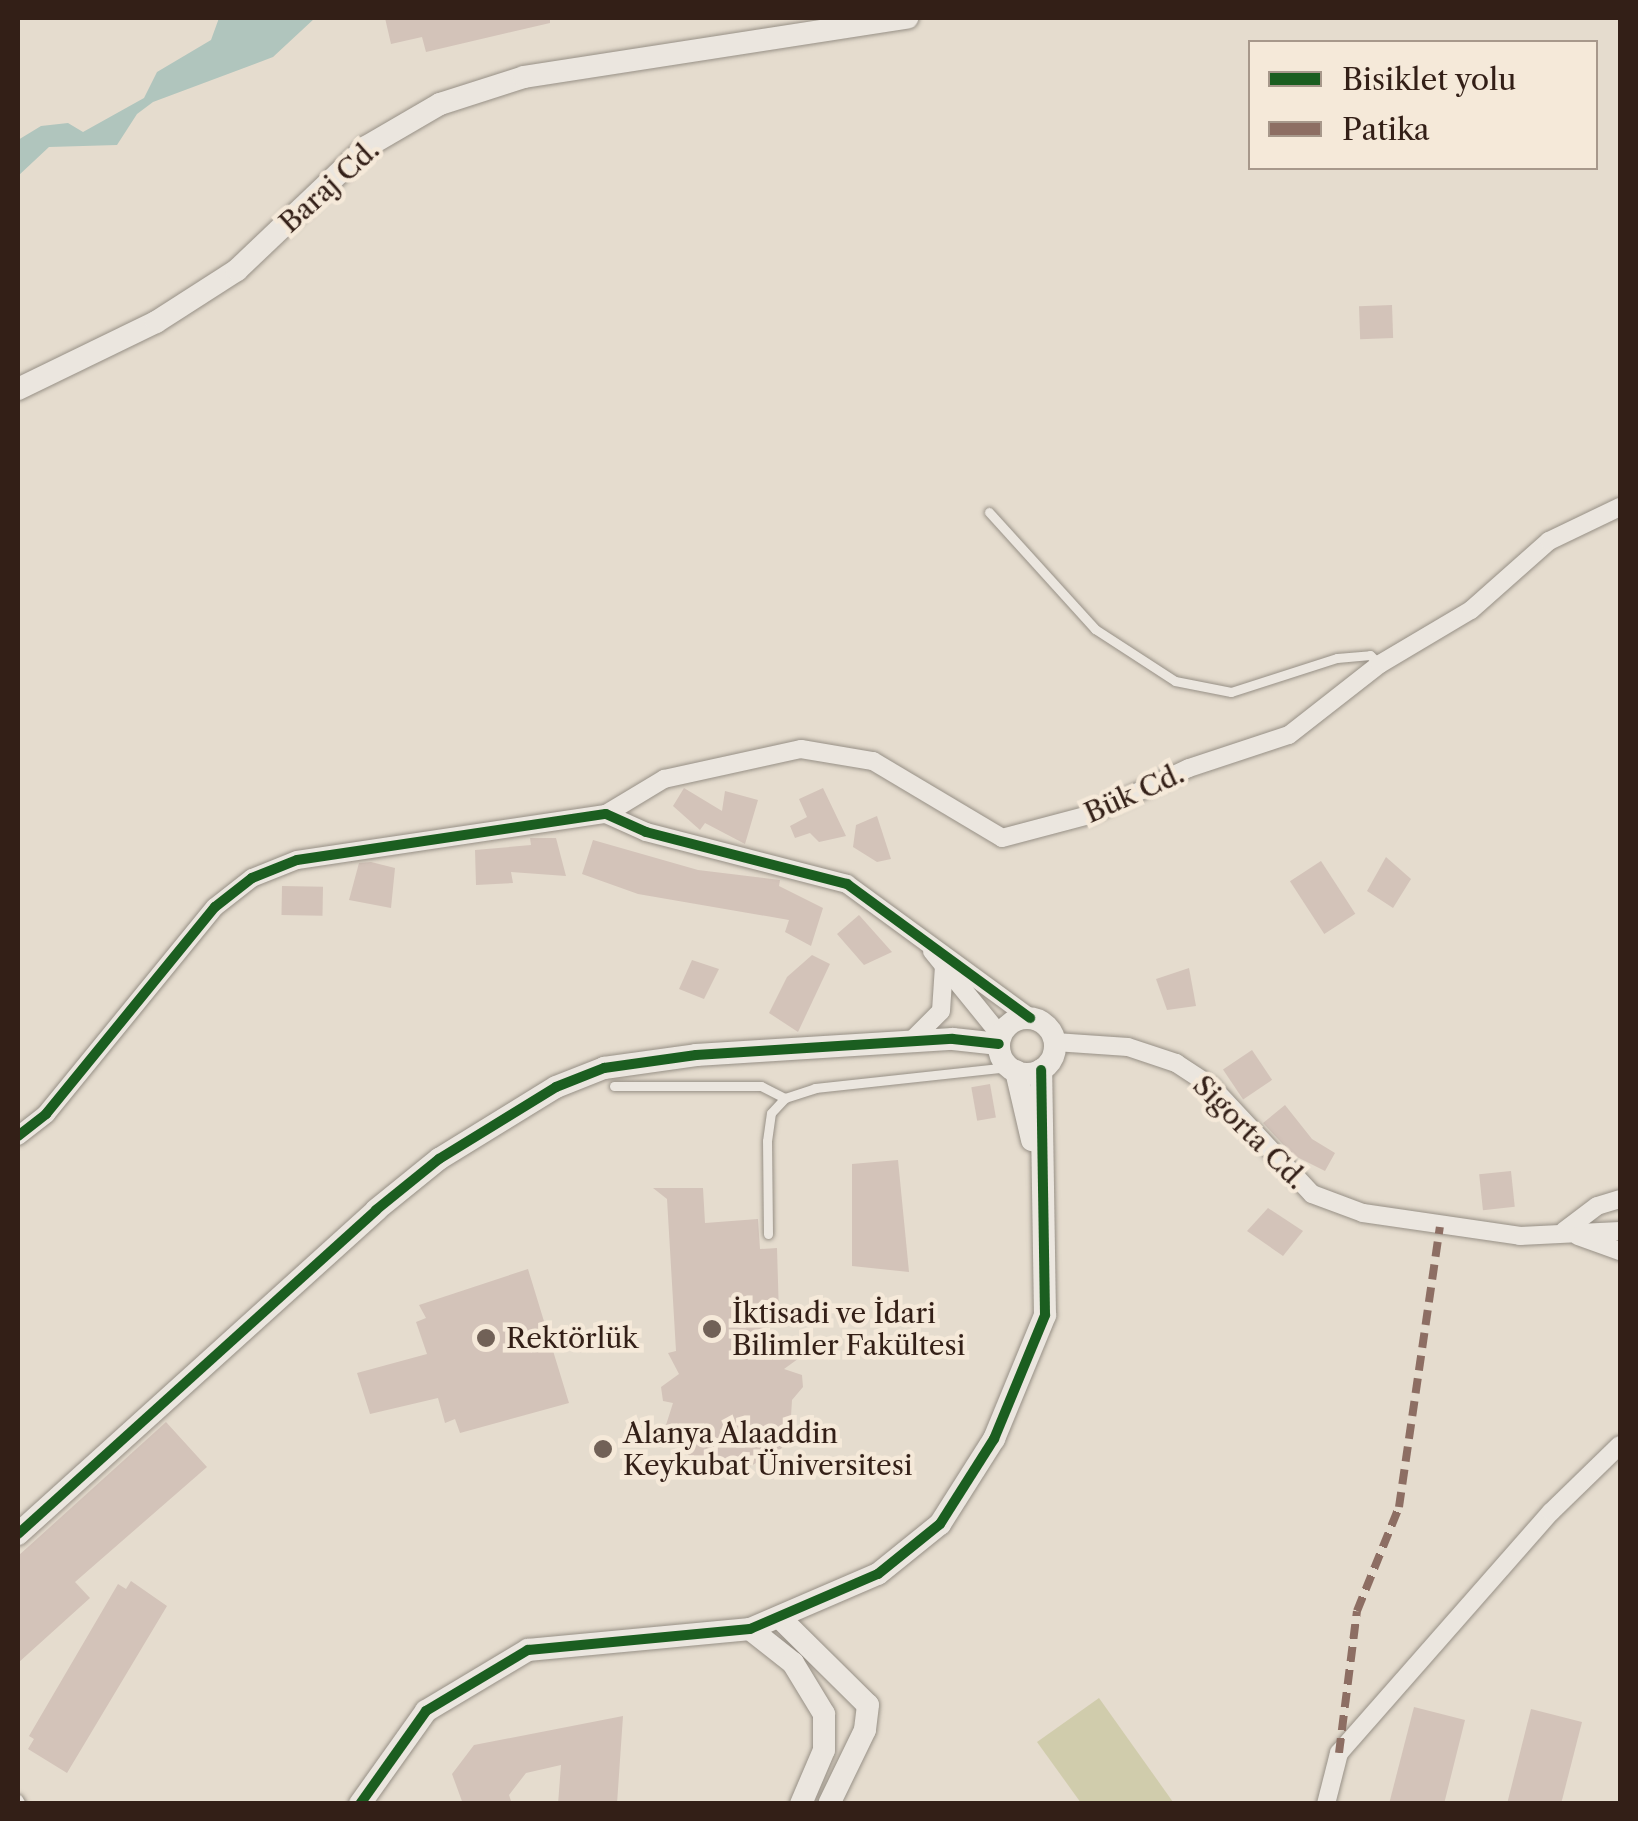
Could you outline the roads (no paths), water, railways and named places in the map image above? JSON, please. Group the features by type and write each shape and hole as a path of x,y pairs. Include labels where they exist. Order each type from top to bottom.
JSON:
{"street":[{"name":"Baraj Cd.","path":"18,388 156,322 237,270 366,148 440,104 524,76 815,37 906,18"},
{"name":"Bük Cd.","path":"606,814 664,779 801,749 873,760 1002,838 1089,816 1189,768 1289,736 1380,664 1471,610 1549,541 1620,507"},
{"path":"18,1136 46,1114 215,907 252,878 297,860 606,814 646,832 847,884 1046,1026 1055,1042 1041,1070 1045,1315 994,1439 940,1524 878,1574 781,1619 750,1629 528,1650 454,1688 426,1711 360,1804"},
{"path":"916,932 944,965 1005,1055 1041,1178"},
{"path":"910,1042 941,1011 944,965"},
{"path":"1005,1055 1012,1022 1030,1018"},
{"path":"18,1534 376,1210 439,1159 556,1087 604,1068 696,1055 910,1042 969,1041 1041,1070"},
{"name":"Sigorta Cd.","path":"1055,1042 1128,1048 1176,1063 1211,1086 1312,1194 1346,1207 1520,1236 1620,1231"},
{"path":"1564,1231 1597,1206 1620,1200"},
{"path":"1564,1231 1620,1251"},
{"path":"1326,1804 1340,1754 1550,1512 1620,1445"},
{"path":"781,1619 868,1705 864,1730 829,1804"},
{"path":"750,1629 793,1663 824,1714 824,1750 801,1804"}],"lane":[{"path":"989,512 1095,629 1175,681 1231,692 1336,658 1370,655 1380,664"},
{"path":"768,1234 766,1141 770,1113 786,1098 815,1088 1005,1055"},
{"path":"614,1086 761,1086 786,1098"}],"place":[{"name":"İktisadi ve İdari Bilimler Fakültesi","path":"712,1329"},
{"name":"Rektörlük","path":"486,1338"},
{"name":"Alanya Alaaddin Keykubat Üniversitesi","path":"603,1449"}]}
